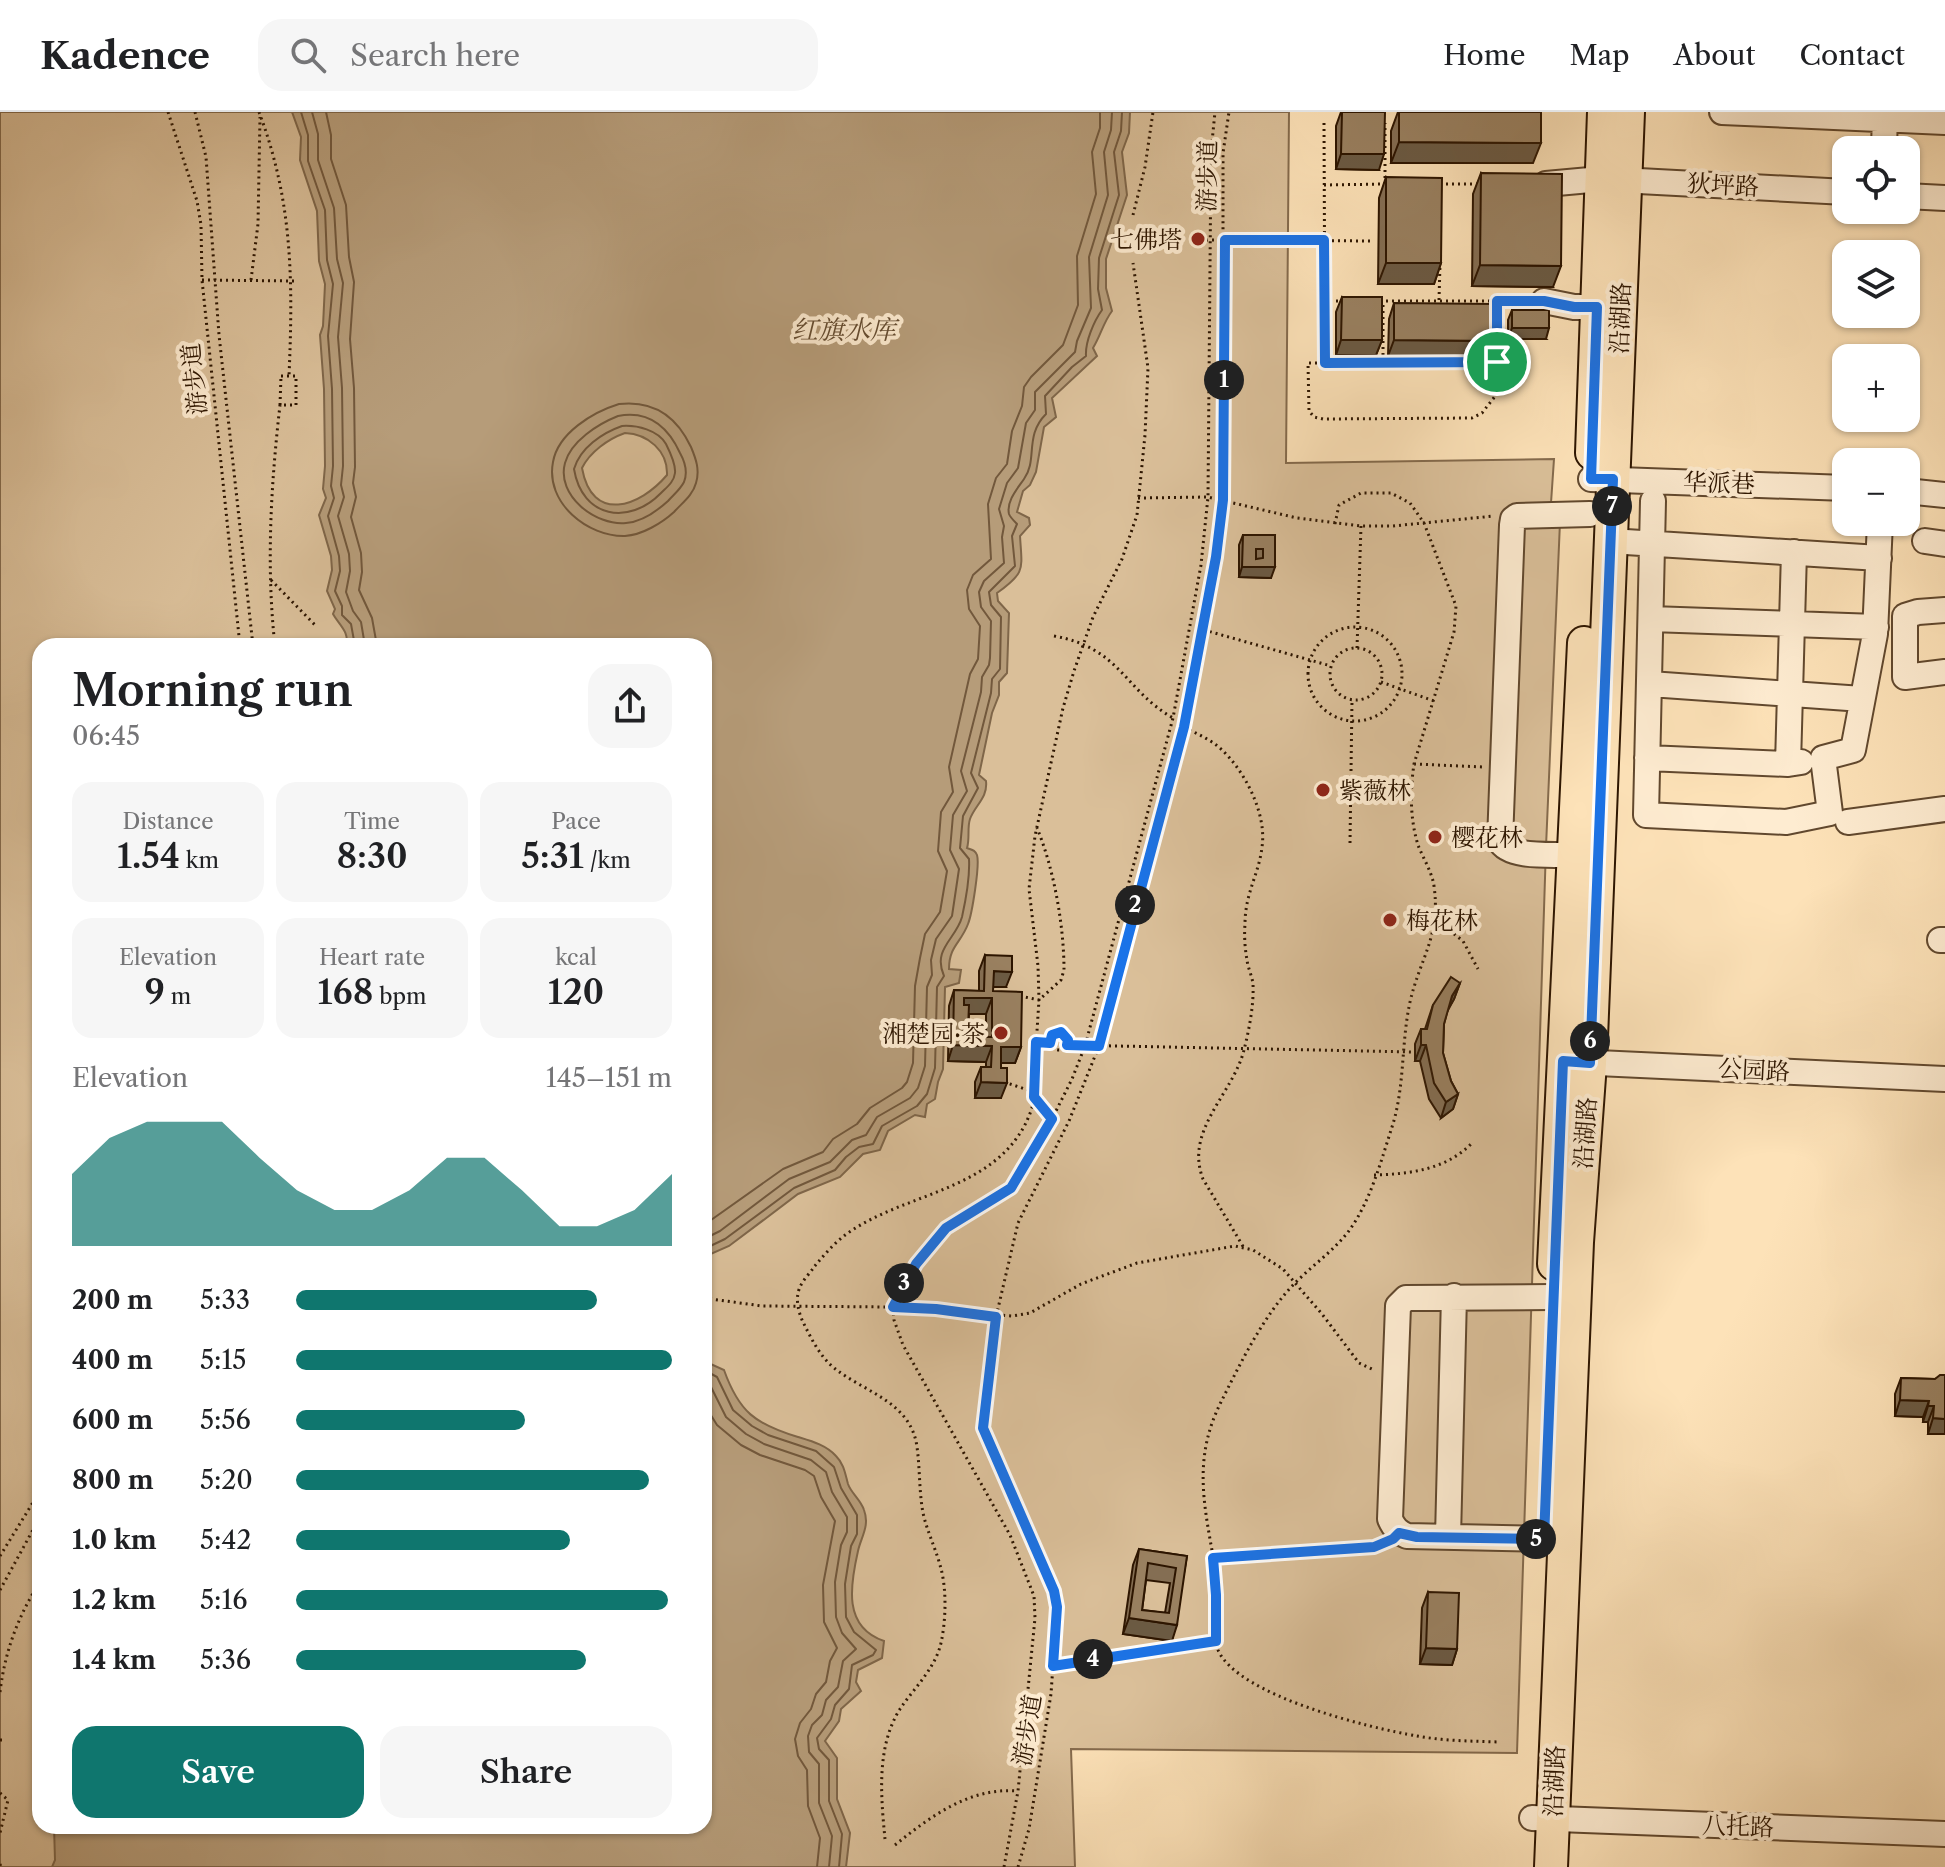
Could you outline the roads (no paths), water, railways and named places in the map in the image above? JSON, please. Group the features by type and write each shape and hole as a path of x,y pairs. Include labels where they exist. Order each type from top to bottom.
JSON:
{"main road":[{"name":"沿湖路","path":"1530,1867 1542,1819 1577,1242 1574,855 1590,514 1602,479 1613,179 1604,112"},
{"name":"沿湖路","path":"1551,1867 1542,1819 1544,1539 1553,1297 1577,1062 1610,541 1602,479 1597,307 1613,179 1628,112"}],"street":[{"path":"1722,112 1885,115 1945,122"},
{"path":"1884,136 1885,115"},
{"name":"狄坪路","path":"1546,184 1613,179 1832,191"},
{"path":"1920,197 1945,198"},
{"path":"1544,301 1574,307 1597,307"},
{"name":"华派巷","path":"1602,479 1832,487"},
{"path":"1920,492 1945,495"},
{"path":"1653,501 1646,815 1786,822 1830,813 1823,758"},
{"path":"1574,855 1521,853 1502,847 1500,841 1512,525 1517,516 1590,514"},
{"path":"1647,758 1788,764 1853,750 1876,627 1880,536"},
{"path":"1610,541 1879,558"},
{"path":"1788,764 1794,552"},
{"path":"1945,610 1905,616 1905,677 1945,672"},
{"path":"1651,619 1876,627"},
{"path":"1650,684 1862,699"},
{"path":"1848,822 1945,809"},
{"name":"公园路","path":"1577,1062 1945,1079"},
{"path":"1544,1539 1407,1536 1399,1533 1390,1519 1394,1370 1397,1313 1402,1301 1412,1296 1553,1297"},
{"path":"1448,1537 1454,1296"},
{"name":"八托路","path":"1542,1819 1945,1834"}],"water":[{"name":"红旗水库","path":"292,112 1130,112 1129,133 1122,152 1127,195 1106,259 1106,288 1112,311 1093,348 1097,356 1052,398 1056,417 1044,427 1036,472 1023,491 1017,512 1029,518 1030,525 1020,536 1020,569 1018,575 997,593 998,601 1009,613 1007,673 999,682 999,695 992,713 979,775 986,781 985,792 969,822 967,848 977,855 977,879 968,924 950,961 949,969 961,970 959,983 945,987 943,1069 935,1099 927,1104 925,1117 915,1115 888,1131 880,1150 863,1154 840,1177 798,1194 729,1246 712,1253 712,638 346,638 333,614 335,609 327,591 332,570 331,556 319,515 326,498 323,489 324,389 320,335 325,284 319,261 317,211 300,160 301,137","holes":["625,433 641,437 660,451 667,475 631,502 606,503 596,497 587,486 582,468 590,457 606,442"]},
{"path":"712,1365 724,1370 736,1396 750,1414 770,1427 832,1452 841,1462 849,1487 861,1503 866,1526 855,1564 853,1604 862,1626 884,1641 882,1658 858,1670 856,1682 861,1691 841,1709 839,1721 825,1741 837,1758 837,1799 850,1833 846,1867 52,1867 55,1860 54,1834 712,1834"}],"place":[{"name":"七佛塔","path":"1198,239"},
{"name":"紫薇林","path":"1323,790"},
{"name":"樱花林","path":"1435,837"},
{"name":"梅花林","path":"1390,920"},
{"name":"湘楚园·茶","path":"1001,1033"}]}
